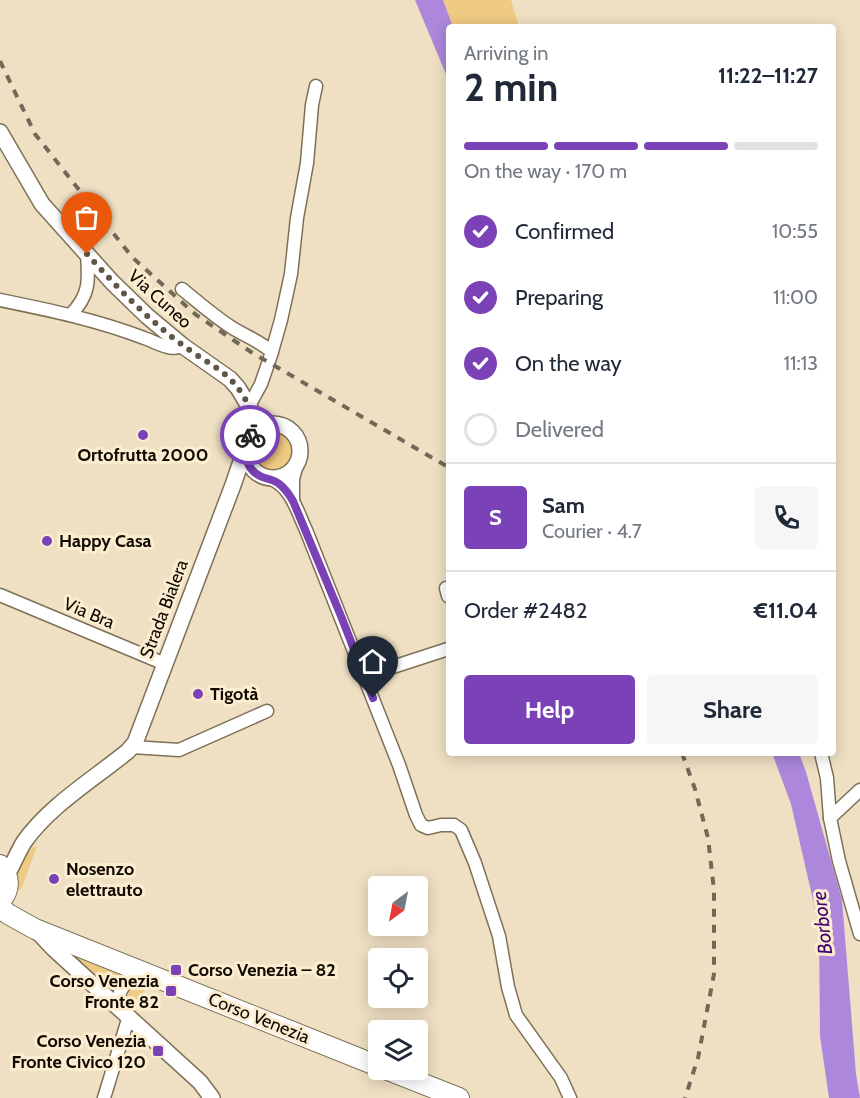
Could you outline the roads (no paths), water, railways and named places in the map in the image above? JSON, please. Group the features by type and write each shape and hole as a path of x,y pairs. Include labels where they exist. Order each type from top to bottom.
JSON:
{"main road":[{"path":"0,901 7,891 8,883 3,870"},
{"name":"Corso Venezia","path":"0,907 35,929 368,1062"},
{"path":"413,1080 459,1098"}],"street":[{"path":"297,464 293,470 282,477 264,477 250,467 245,454 254,424 249,407 261,384 272,352 291,274 297,218 308,163 312,105 316,86"},
{"name":"Via Cuneo","path":"0,132 42,204 87,254 147,316 183,346 230,379 249,407"},
{"path":"70,315 85,296 88,278 87,254"},
{"path":"182,289 213,315 263,344 272,352"},
{"path":"0,300 70,315 134,334 171,348 183,346"},
{"path":"249,407 269,422 288,428 298,441 300,457 293,479 293,501"},
{"path":"247,443 260,427 270,424 280,425"},
{"name":"Strada Bialera","path":"3,870 48,815 132,747 139,734 247,443"},
{"path":"233,485 245,477 256,475 264,477 275,481 293,501 421,825 428,828 454,825 461,830 475,863 499,936 508,987 516,1015 561,1078 570,1098"},
{"name":"Via Bra","path":"0,596 165,664"},
{"path":"364,676 446,650"},
{"path":"132,747 179,750 267,711"},
{"path":"822,756 827,778 830,818 839,861 860,934"},
{"path":"830,818 860,790"},
{"name":"Strada Bialera","path":"0,856 24,843"},
{"name":"Corso Venezia","path":"35,929 200,1082 212,1098"},
{"path":"116,1005 124,986 140,971"},
{"path":"104,1098 129,1016"}],"water":[{"path":"415,0 443,0 452,24 446,24 446,74"},
{"name":"Borbore","path":"773,756 800,756 842,900 856,1074 860,1098 829,1098 820,1036 819,926 791,804"}],"railway":[{"path":"0,61 35,134 132,257 195,314 251,352 446,466"},
{"path":"683,756 695,789 708,838 714,890 714,974 698,1058 685,1098"}],"place":[{"name":"Ortofrutta 2000","path":"143,435"},
{"name":"Happy Casa","path":"47,541"},
{"name":"Tigotà","path":"198,694"},
{"name":"Nosenzo elettrauto","path":"54,879"},
{"name":"Corso Venezia – 82","path":"176,970"},
{"name":"Corso Venezia Fronte 82","path":"171,991"},
{"name":"Corso Venezia Fronte Civico 120","path":"158,1051"}]}
